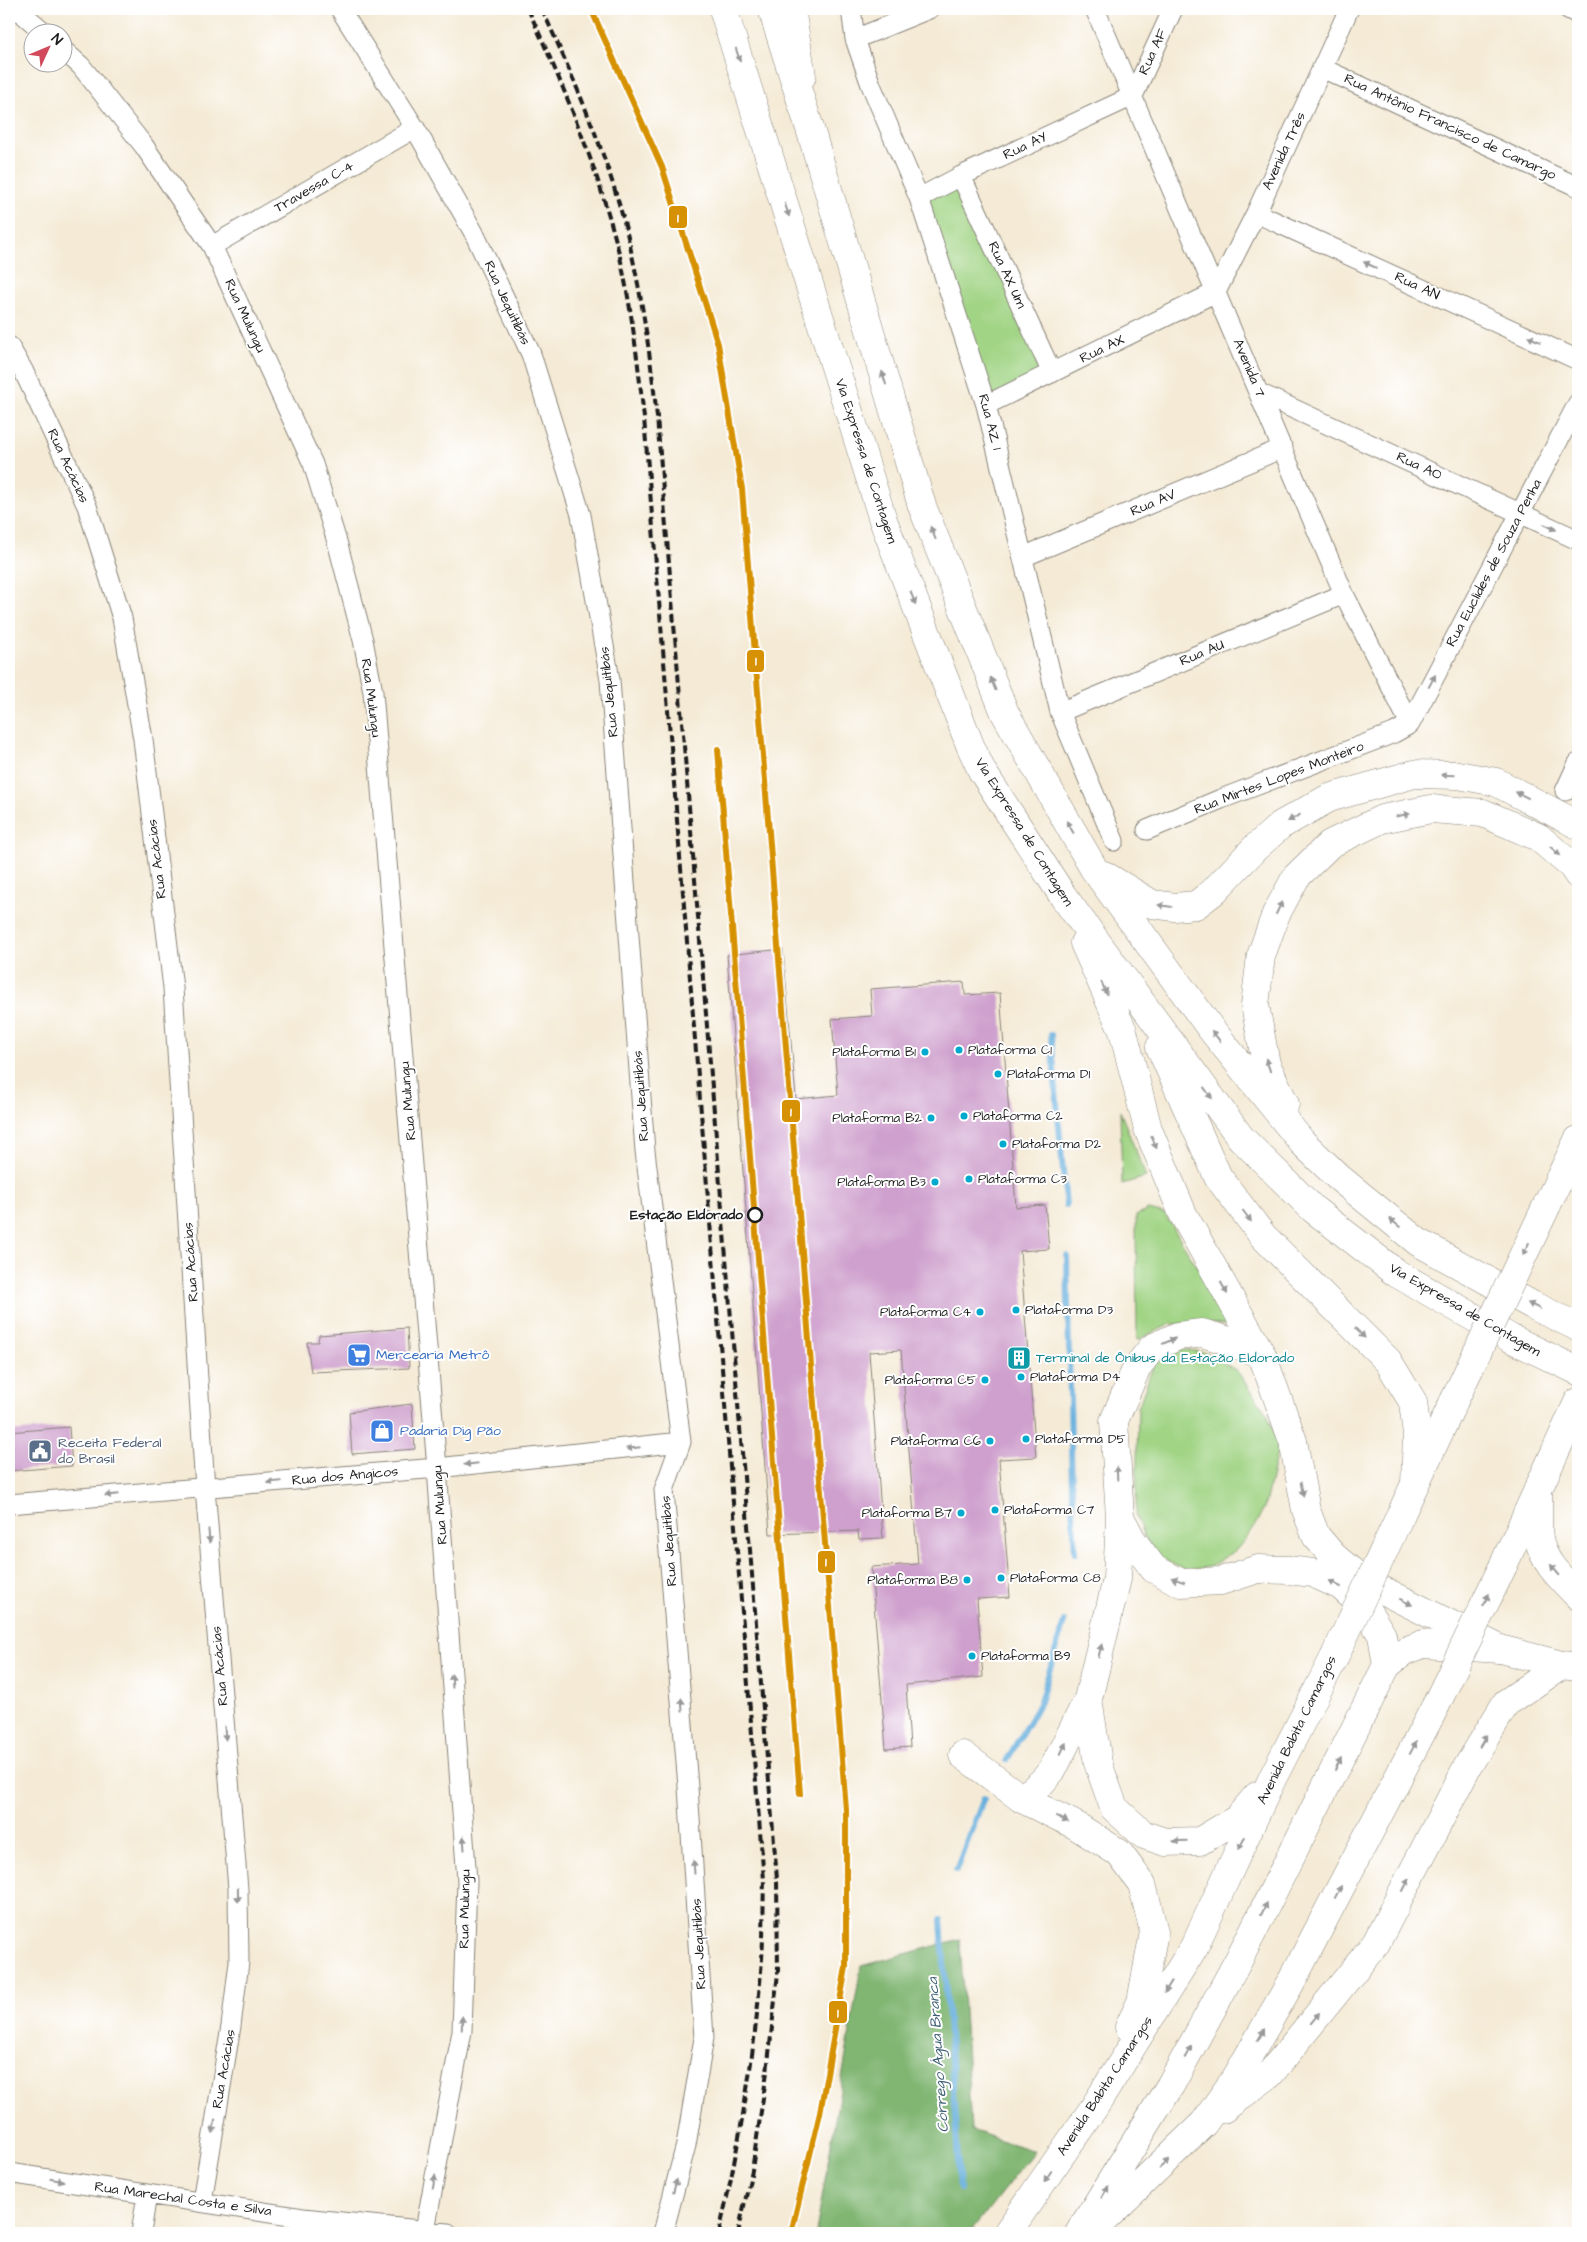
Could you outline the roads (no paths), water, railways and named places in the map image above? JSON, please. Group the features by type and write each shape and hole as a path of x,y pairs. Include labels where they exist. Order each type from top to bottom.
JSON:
{"main road":[{"name":"Via Expressa de Contagem","path":"724,9 883,520 982,771 1063,896 1241,1138 1313,1208 1396,1273 1510,1338 1578,1372"},
{"path":"772,9 812,132 922,506 1005,713 1094,869 1211,1029 1302,1142 1338,1177 1418,1242 1532,1306 1578,1327"},
{"path":"791,9 812,132"},
{"path":"1094,869 1152,904 1175,907 1196,905 1213,892 1255,848 1281,825 1329,798 1414,774 1458,775 1496,782 1578,825"},
{"path":"1302,1142 1266,1064 1255,1005 1261,956 1276,914 1296,877 1330,844 1382,819 1431,809 1484,813 1538,837 1572,866 1578,875"},
{"path":"1063,896 1123,1031 1148,1129 1183,1214 1262,1355 1293,1442 1306,1510 1316,1536 1332,1556 1362,1580 1500,1649"},
{"path":"1138,998 1218,1177 1263,1236 1388,1361 1413,1402 1416,1435 1415,1484"},
{"name":"Avenida Babita Camargos","path":"1007,2233 1094,2106 1194,1947 1274,1777 1334,1658 1578,1140"},
{"path":"1022,1799 1054,1769 1088,1699 1117,1580 1120,1517 1114,1421 1137,1367 1152,1348 1178,1336 1202,1333 1229,1341 1262,1355"},
{"path":"1204,2123 1237,2076 1290,1984 1435,1707 1503,1566 1578,1402"},
{"path":"1538,1489 1539,1539 1543,1552 1551,1566 1578,1596"},
{"path":"1120,1517 1132,1540 1154,1569 1181,1583 1221,1581 1258,1569 1268,1569 1313,1573 1341,1586 1366,1610 1382,1634 1387,1665"},
{"path":"1080,2233 1170,2086 1229,1978 1387,1665 1405,1651 1423,1644 1500,1649 1570,1666"},
{"path":"1090,2233 1204,2123 1270,2074 1376,1943 1466,1769 1506,1703 1570,1666"},
{"path":"1088,1699 1098,1763 1114,1808 1144,1835 1165,1842 1200,1841 1237,1818 1274,1777"},
{"path":"963,1754 1022,1799 1075,1825 1119,1853 1142,1884 1154,1932 1141,2002 1094,2106"}],"street":[{"path":"18,9 33,22"},
{"name":"Rua Jequitibás","path":"340,9 415,128 474,233 531,354 581,515 610,680 645,1151 681,1442 664,1490 688,1787 704,2038 686,2145 663,2233"},
{"name":"Rua AZ 1","path":"850,9 855,39 871,86 919,198 986,405 1060,712 1114,840"},
{"path":"855,39 929,9"},
{"name":"Avenida 7","path":"1096,9 1344,594 1410,724"},
{"name":"Rua AF","path":"1133,96 1173,9"},
{"name":"Avenida Três","path":"1216,292 1256,213 1349,9"},
{"path":"1569,9 1578,14"},
{"name":"Rua Mulungu","path":"72,58 81,66 144,146 212,246 313,464 343,564 373,692 437,1468 467,1881 462,2031 425,2230"},
{"name":"Rua Antônio Francisco de Camargo","path":"1322,68 1578,187"},
{"name":"Rua AY","path":"919,198 1133,96"},
{"name":"Travessa C-4","path":"212,246 415,128"},
{"name":"Rua AX Um","path":"962,176 1052,373"},
{"name":"Rua AN","path":"1256,213 1578,360"},
{"name":"Rua AX","path":"986,405 1216,292"},
{"name":"Rua Acácias","path":"9,346 16,374 87,506 122,618 143,739 173,988 205,1488 238,1888 239,1962 231,2026 202,2201"},
{"name":"Rua AO","path":"1259,393 1578,540"},
{"name":"Rua Euclides de Souza Penha","path":"1410,724 1578,403"},
{"name":"Rua AV","path":"1023,557 1283,448"},
{"name":"Rua AU","path":"1060,712 1344,594"},
{"name":"Rua Mirtes Lopes Monteiro","path":"1147,830 1410,724"},
{"path":"1565,792 1578,763"},
{"name":"Rua dos Angicos","path":"9,1504 437,1468 681,1442"},
{"name":"Rua Marechal Costa e Silva","path":"9,2173 202,2201 302,2225 425,2230 448,2233"},
{"path":"141,2233 147,2194"}],"waterway":[{"path":"1051,1035 1066,1205"},
{"path":"1067,1256 1075,1553"},
{"name":"Córrego Água Branca","path":"1007,1760 1040,1702 1064,1622"},
{"name":"Córrego Água Branca","path":"956,1870 984,1798"},
{"name":"Córrego Água Branca","path":"941,1920 960,2189"}],"railway":[{"path":"528,9 580,131 612,225 628,297 644,418 764,1880 762,1960 750,2070 733,2168 719,2233"},
{"path":"542,9 594,130 624,223 644,316 657,417 777,1879 778,1973 767,2072 752,2170 738,2233"}],"metro line":[{"name":"1","path":"591,9 662,167 718,344 742,489 846,1810 846,1967 820,2113 791,2233"},
{"name":"1","path":"718,749 800,1794"}],"place":[{"name":"Plataforma C1","path":"959,1050"},
{"name":"Plataforma B1","path":"925,1052"},
{"name":"Plataforma D1","path":"998,1074"},
{"name":"Plataforma C2","path":"964,1116"},
{"name":"Plataforma B2","path":"931,1118"},
{"name":"Plataforma D2","path":"1003,1144"},
{"name":"Plataforma C3","path":"969,1179"},
{"name":"Plataforma B3","path":"935,1182"},
{"name":"Estação Eldorado","path":"755,1215"},
{"name":"Plataforma D3","path":"1016,1310"},
{"name":"Plataforma C4","path":"980,1312"},
{"name":"Mercearia Metrô","path":"359,1355"},
{"name":"Terminal de Ônibus da Estação Eldorado","path":"1019,1358"},
{"name":"Plataforma D4","path":"1021,1377"},
{"name":"Plataforma C5","path":"985,1380"},
{"name":"Padaria Dig Pão","path":"382,1431"},
{"name":"Plataforma D5","path":"1026,1439"},
{"name":"Plataforma C6","path":"990,1441"},
{"name":"Receita Federal do Brasil","path":"40,1451"},
{"name":"Plataforma C7","path":"995,1510"},
{"name":"Plataforma B7","path":"961,1513"},
{"name":"Plataforma C8","path":"1001,1578"},
{"name":"Plataforma B8","path":"967,1580"},
{"name":"Plataforma B9","path":"972,1656"}]}
